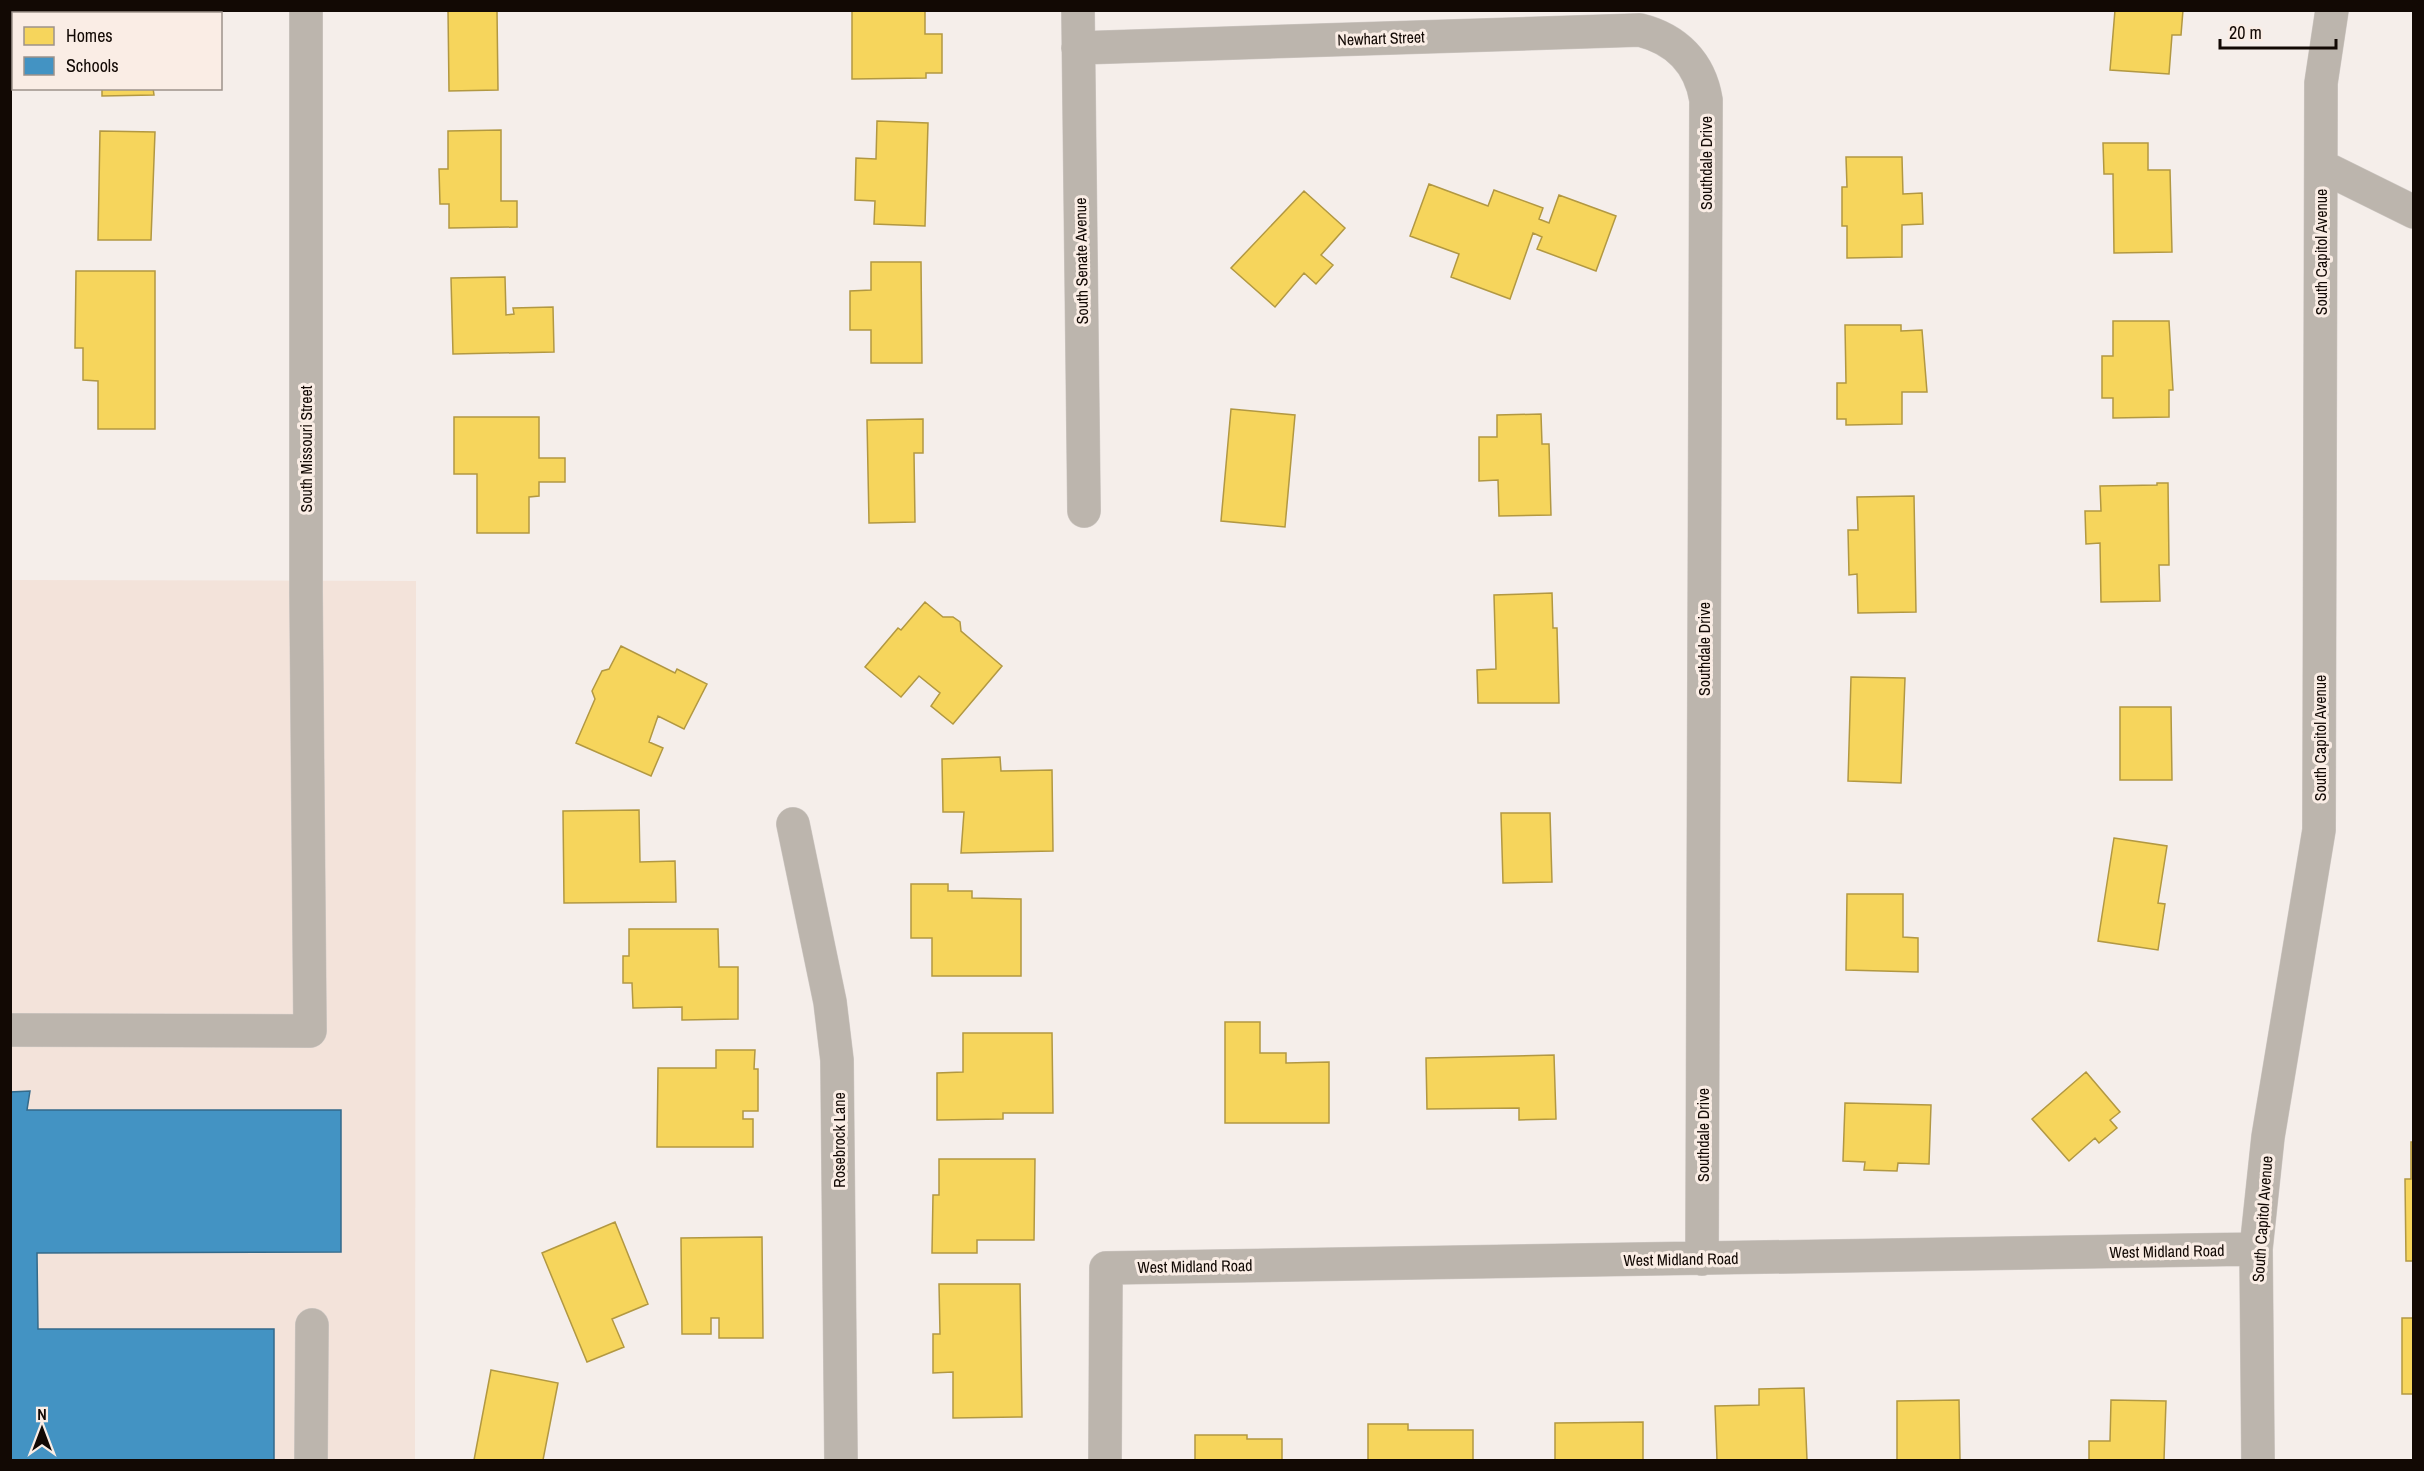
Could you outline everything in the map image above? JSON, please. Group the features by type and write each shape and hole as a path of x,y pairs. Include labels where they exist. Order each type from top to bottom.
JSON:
{"street":[{"name":"South Missouri Street","path":"10,1030 310,1031 306,592 306,10"},
{"name":"South Senate Avenue","path":"1078,10 1084,511"},
{"name":"South Capitol Avenue","path":"2258,1461 2256,1250 2268,1137 2319,830 2321,83 2332,10"},
{"name":"Newhart Street","path":"1078,48 1640,30 1679,47"},
{"name":"Southdale Drive","path":"1679,47 1699,74 1706,100 1702,1259"},
{"path":"2321,166 2414,212"},
{"name":"Rosebrock Lane","path":"793,824 830,1002 837,1060 841,1461"},
{"name":"West Midland Road","path":"1105,1461 1106,1268 2256,1250"},
{"path":"311,1461 312,1325"}],"shaded area":[{"path":"11,580 416,581 415,1460 11,1460"}],"building: Homes":[{"path":"101,10 152,10 152,12 101,12"},
{"path":"448,10 497,10 498,90 449,91"},
{"path":"852,10 925,10 925,34 942,34 942,73 926,73 926,78 852,79"},
{"path":"2115,10 2183,10 2181,35 2172,35 2169,74 2110,70"},
{"path":"102,90 153,90 154,95 102,96"},
{"path":"877,121 928,123 925,226 874,224 875,201 855,200 856,158 876,159"},
{"path":"501,130 501,201 517,201 517,227 449,228 449,204 440,204 439,169 448,169 448,131"},
{"path":"100,131 155,132 151,240 98,240"},
{"path":"2103,143 2148,143 2148,170 2170,170 2172,252 2114,253 2113,174 2104,174"},
{"path":"1846,157 1902,157 1903,194 1922,193 1923,224 1902,225 1902,257 1847,258 1847,226 1842,226 1842,187 1847,187"},
{"path":"1429,184 1488,206 1494,190 1543,208 1539,219 1549,223 1559,195 1616,216 1596,271 1537,249 1542,237 1533,233 1510,299 1451,277 1459,254 1410,236"},
{"path":"1304,191 1345,228 1321,255 1333,265 1316,284 1304,273 1275,307 1231,268"},
{"path":"871,262 921,262 922,363 871,363 871,330 850,330 850,291 871,290"},
{"path":"76,271 155,271 155,429 98,429 98,381 83,380 83,348 75,348"},
{"path":"505,277 506,315 514,314 513,308 553,307 554,352 453,354 451,278"},
{"path":"2113,321 2169,321 2173,390 2169,390 2169,417 2113,418 2113,398 2102,398 2102,356 2113,356"},
{"path":"1845,325 1901,325 1901,331 1922,330 1927,392 1902,392 1902,424 1846,425 1846,419 1837,419 1837,383 1846,383"},
{"path":"1231,409 1295,415 1285,527 1221,521"},
{"path":"1541,414 1542,444 1549,444 1551,515 1499,516 1498,480 1479,481 1479,437 1497,437 1497,415"},
{"path":"454,417 539,417 539,458 565,458 565,482 539,482 539,496 529,497 529,533 477,533 477,474 454,474"},
{"path":"923,419 923,453 914,453 915,522 869,523 867,420"},
{"path":"2157,483 2168,483 2169,565 2159,565 2160,601 2101,602 2100,543 2086,544 2085,511 2101,511 2100,486 2157,485"},
{"path":"1914,496 1916,612 1858,613 1857,574 1849,575 1848,530 1858,530 1857,497"},
{"path":"1552,593 1553,628 1557,628 1559,703 1478,703 1477,670 1496,669 1494,595"},
{"path":"925,602 943,617 953,617 960,622 961,631 1002,666 953,724 931,706 940,693 919,676 901,697 865,667 898,628 901,630"},
{"path":"621,646 675,673 677,669 707,684 684,729 658,716 649,742 663,748 651,776 576,743 595,699 592,691 602,671 609,669"},
{"path":"1851,677 1905,678 1901,783 1848,781"},
{"path":"2120,707 2171,707 2172,780 2120,780"},
{"path":"1000,757 1001,771 1052,770 1053,851 961,853 964,812 943,812 942,759"},
{"path":"639,810 640,862 675,861 676,902 564,903 563,811"},
{"path":"1501,813 1550,813 1552,882 1503,883"},
{"path":"2114,838 2167,846 2158,903 2165,904 2158,950 2098,941"},
{"path":"911,884 948,884 948,891 972,891 972,898 1021,899 1021,976 932,976 932,938 911,938"},
{"path":"1847,894 1903,894 1903,937 1918,938 1918,972 1846,970"},
{"path":"629,929 718,929 719,967 738,967 738,1019 682,1020 682,1007 633,1008 632,983 623,983 623,956 629,956"},
{"path":"1225,1022 1260,1022 1260,1053 1286,1053 1286,1063 1329,1062 1329,1123 1225,1123"},
{"path":"963,1033 1052,1033 1053,1113 1003,1113 1003,1119 937,1120 937,1073 963,1072"},
{"path":"716,1050 755,1050 754,1069 758,1069 758,1111 743,1111 743,1119 753,1119 753,1147 657,1147 658,1068 716,1068"},
{"path":"1554,1055 1556,1119 1519,1120 1519,1108 1427,1109 1426,1058"},
{"path":"2086,1072 2120,1112 2110,1120 2117,1128 2099,1143 2095,1138 2069,1161 2032,1119"},
{"path":"1845,1103 1931,1105 1929,1164 1898,1163 1897,1171 1864,1170 1865,1162 1843,1161"},
{"path":"2411,1142 2414,1142 2414,1261 2406,1261 2405,1179 2411,1179"},
{"path":"939,1159 1035,1159 1034,1240 977,1240 977,1253 932,1253 933,1195 939,1195"},
{"path":"615,1222 648,1304 612,1319 624,1347 587,1362 542,1253"},
{"path":"762,1237 763,1338 719,1338 719,1318 711,1318 711,1334 682,1334 681,1238"},
{"path":"939,1284 1020,1284 1022,1417 953,1418 953,1372 933,1373 933,1334 940,1334"},
{"path":"2402,1318 2414,1318 2414,1394 2402,1394"},
{"path":"491,1370 558,1383 543,1460 474,1460"},
{"path":"1804,1388 1807,1460 1717,1460 1715,1406 1759,1405 1759,1389"},
{"path":"1959,1400 1960,1460 1897,1460 1897,1401"},
{"path":"2111,1400 2166,1401 2164,1460 2089,1460 2089,1441 2110,1441"},
{"path":"1643,1422 1643,1460 1555,1460 1555,1423"},
{"path":"1368,1424 1408,1424 1408,1430 1473,1430 1473,1460 1368,1460"},
{"path":"1195,1435 1247,1435 1247,1439 1282,1439 1282,1460 1195,1460"}],"building: Schools":[{"path":"30,1091 27,1110 341,1110 341,1252 37,1253 38,1329 274,1329 274,1460 10,1460 10,1092"}]}
